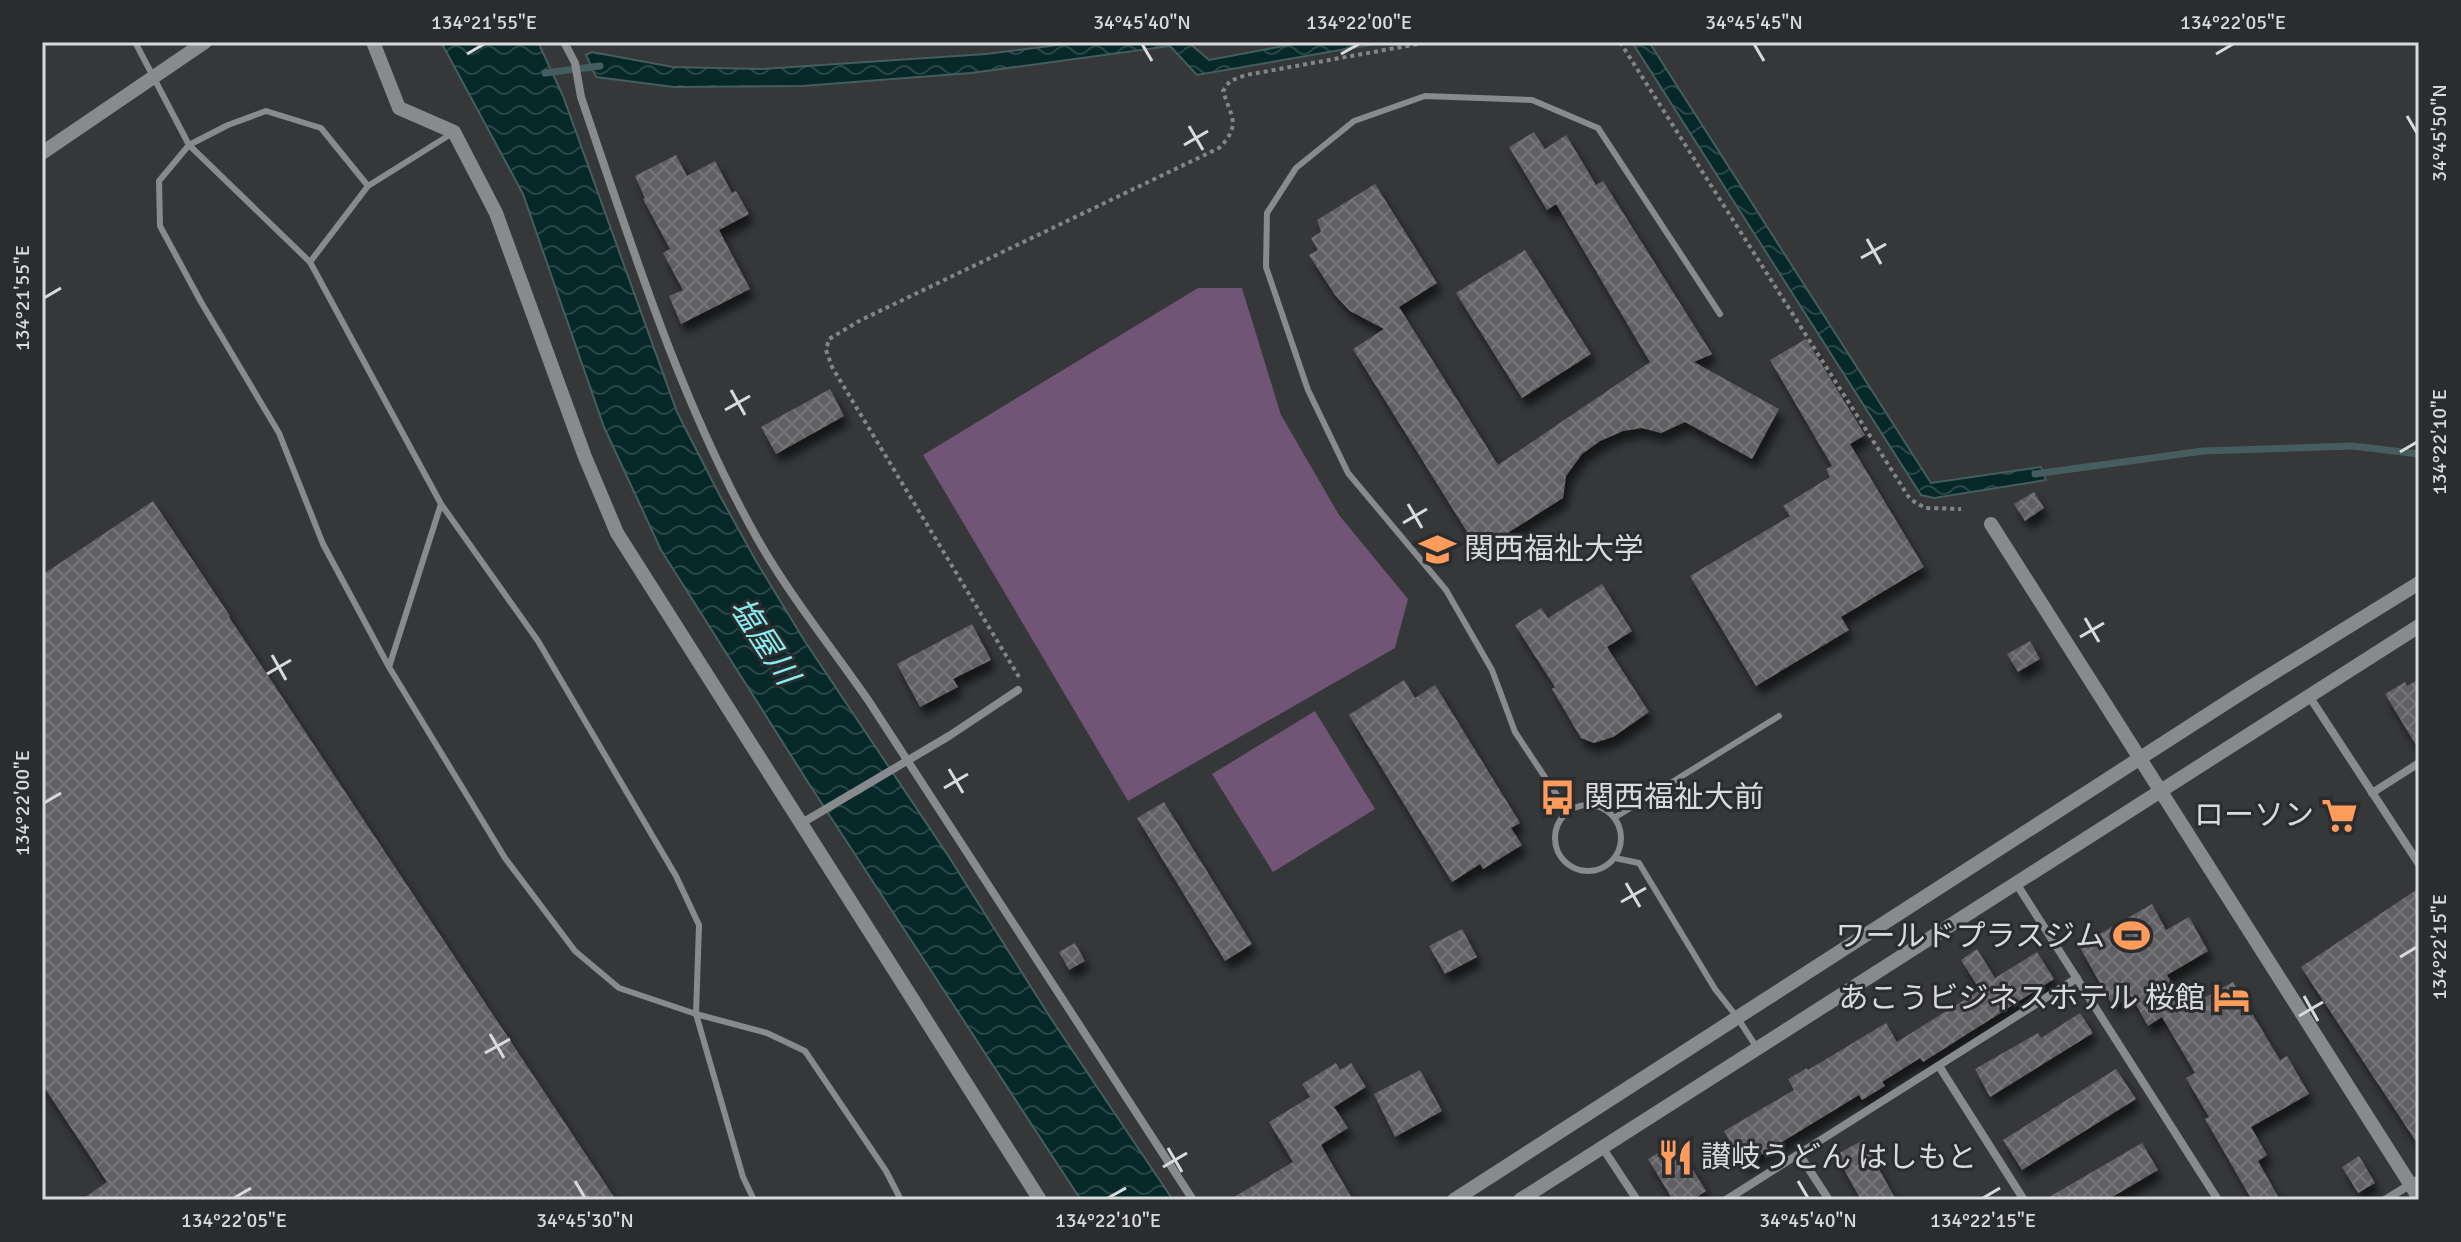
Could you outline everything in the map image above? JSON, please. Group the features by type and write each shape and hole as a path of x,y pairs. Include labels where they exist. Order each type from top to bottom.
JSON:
{"street":[{"path":"42,153 205,42"},
{"path":"373,42 399,108 454,132 496,213 585,457 617,533 1040,1200"},
{"path":"564,42 575,63 581,97 593,133 690,403 756,536 795,602 830,644 1193,1200"},
{"path":"1991,524 2139,759 2415,1182 2419,1198"},
{"path":"1454,1200 2139,759 2419,583"},
{"path":"1520,1200 2419,626"},
{"path":"802,823 949,736 1018,690"},
{"path":"2309,696 2419,864"},
{"path":"2372,793 2419,763"},
{"path":"2016,883 2218,1200"},
{"path":"1726,1200 2077,978"},
{"path":"1939,1066 2024,1200"},
{"path":"1602,1147 1637,1200"},
{"path":"1799,1154 1829,1200"},
{"path":"2385,1200 2415,1182"}],"lane":[{"path":"135,42 189,145 310,262 441,504 538,641 676,876 699,925 696,1014 743,1177 754,1200"},
{"path":"1568,812 1515,732 1492,670 1446,590 1348,473 1308,390 1266,267 1267,213 1296,168 1354,121 1425,96 1532,100 1598,128 1720,314"},
{"path":"368,186 321,128 266,111 228,125 189,145 159,181 160,226 279,433 323,544 389,667 505,858 575,951 619,988 696,1014 767,1033 805,1051 886,1171 901,1200"},
{"path":"310,262 368,186 454,132"},
{"path":"389,667 441,504"},
{"path":"1614,818 1779,716"},
{"path":"1585,805 1596,806 1614,818 1621,838 1615,858 1598,870 1587,872 1566,864 1555,845 1555,834 1558,823 1568,812 1585,805"},
{"path":"1615,858 1639,863 1715,989 1757,1048"}],"path":[{"path":"1018,690 1021,681 1017,669 832,367 826,350 829,339 861,320 1219,148 1230,137 1233,126 1234,117 1223,91 1230,81 1246,75 1429,42"},
{"path":"1620,42 1910,499 1925,508 1961,509"}],"shaded area":[{"path":"1198,288 1242,288 1281,415 1339,515 1408,599 1395,648 1128,801 923,455"},
{"path":"1315,711 1375,809 1273,872 1212,774"}],"water":[{"name":"塩屋川","path":"441,42 538,42 563,96 677,412 720,496 804,640 1173,1200 1081,1200 811,787 661,550 604,427 523,194"},
{"path":"1082,42 1188,42 1209,60 1305,42 1386,42 1197,75 1170,46 971,73 802,86 674,87 596,77 586,55 592,52 673,67 761,69 986,54"},
{"path":"1632,42 1649,42 1931,483 2041,467 2046,480 1934,498 1921,495"}],"building":[{"path":"1534,132 1545,149 1566,135 1596,185 1603,181 1712,354 1694,362 1779,409 1752,459 1685,422 1661,433 1642,428 1623,431 1600,441 1582,454 1566,476 1563,498 1479,551 1353,349 1384,329 1350,311 1335,295 1309,255 1318,250 1311,238 1321,232 1317,220 1375,184 1437,283 1399,307 1498,465 1650,362 1556,204 1547,210 1509,147"},
{"path":"676,155 687,176 715,161 732,193 736,191 749,214 719,230 750,289 681,324 669,296 683,290 663,253 670,249 643,199 635,176"},
{"path":"1525,250 1591,354 1522,398 1456,293"},
{"path":"1806,339 1865,435 1850,444 1924,567 1841,617 1849,630 1756,686 1690,576 1790,516 1783,506 1830,477 1826,469 1832,466 1770,360"},
{"path":"830,389 844,416 776,454 761,427"},
{"path":"2034,492 2044,508 2025,521 2014,504"},
{"path":"153,501 616,1200 81,1200 107,1182 42,1084 42,575"},
{"path":"1602,584 1632,631 1607,647 1649,712 1613,737 1594,743 1581,738 1552,689 1555,687 1515,625 1541,608 1548,618"},
{"path":"972,624 991,660 953,679 958,687 920,707 897,664"},
{"path":"2030,641 2040,659 2018,672 2007,654"},
{"path":"2419,679 2419,750 2385,694 2405,682 2407,686"},
{"path":"1404,680 1415,698 1435,685 1520,823 1511,828 1522,845 1483,869 1480,864 1452,882 1349,715"},
{"path":"1164,802 1252,944 1225,961 1137,818"},
{"path":"2419,888 2419,1146 2301,967"},
{"path":"2152,904 2166,930 2189,917 2208,951 2167,975 2186,1008 2233,982 2280,1060 2287,1056 2309,1094 2251,1127 2267,1155 2258,1161 2280,1200 2252,1200 2205,1119 2209,1117 2186,1078 2195,1073 2162,1017 2148,1026 2131,996 2113,1006 2079,946"},
{"path":"1462,929 1477,957 1445,974 1429,946"},
{"path":"1075,943 1085,961 1069,970 1059,952"},
{"path":"1977,949 1995,978 2037,952 2054,979 1923,1062 1920,1058 1882,1082 1885,1086 1862,1100 1859,1095 1744,1165 1724,1131 1794,1090 1788,1079 1886,1023 1897,1042 1980,990 1961,960"},
{"path":"2080,1013 2093,1033 1990,1097 1975,1069 2038,1033 2041,1038"},
{"path":"1336,1063 1340,1070 1351,1063 1366,1087 1334,1107 1348,1128 1321,1145 1353,1200 1229,1200 1293,1162 1269,1122 1310,1097 1302,1084"},
{"path":"2116,1069 2136,1099 2022,1170 2003,1140"},
{"path":"1420,1070 1442,1111 1395,1137 1374,1094"},
{"path":"1863,1140 1896,1200 1861,1200 1836,1155"},
{"path":"1676,1142 1706,1191 1692,1200 1673,1200 1648,1159"},
{"path":"2142,1143 2158,1170 2107,1200 2044,1200"},
{"path":"2359,1156 2375,1183 2358,1193 2342,1167"}],"waterway":[{"path":"545,73 600,66"},
{"path":"2035,474 2203,451 2353,446 2419,454"}],"place":[{"name":"関西福祉大学","path":"1438,549"},
{"name":"関西福祉大前","path":"1558,797"},
{"name":"ローソン","path":"2340,815"},
{"name":"ワールドプラスジム","path":"2131,936"},
{"name":"あこうビジネスホテル 桜館","path":"2231,998"},
{"name":"讃岐うどん はしもと","path":"1675,1157"}]}
